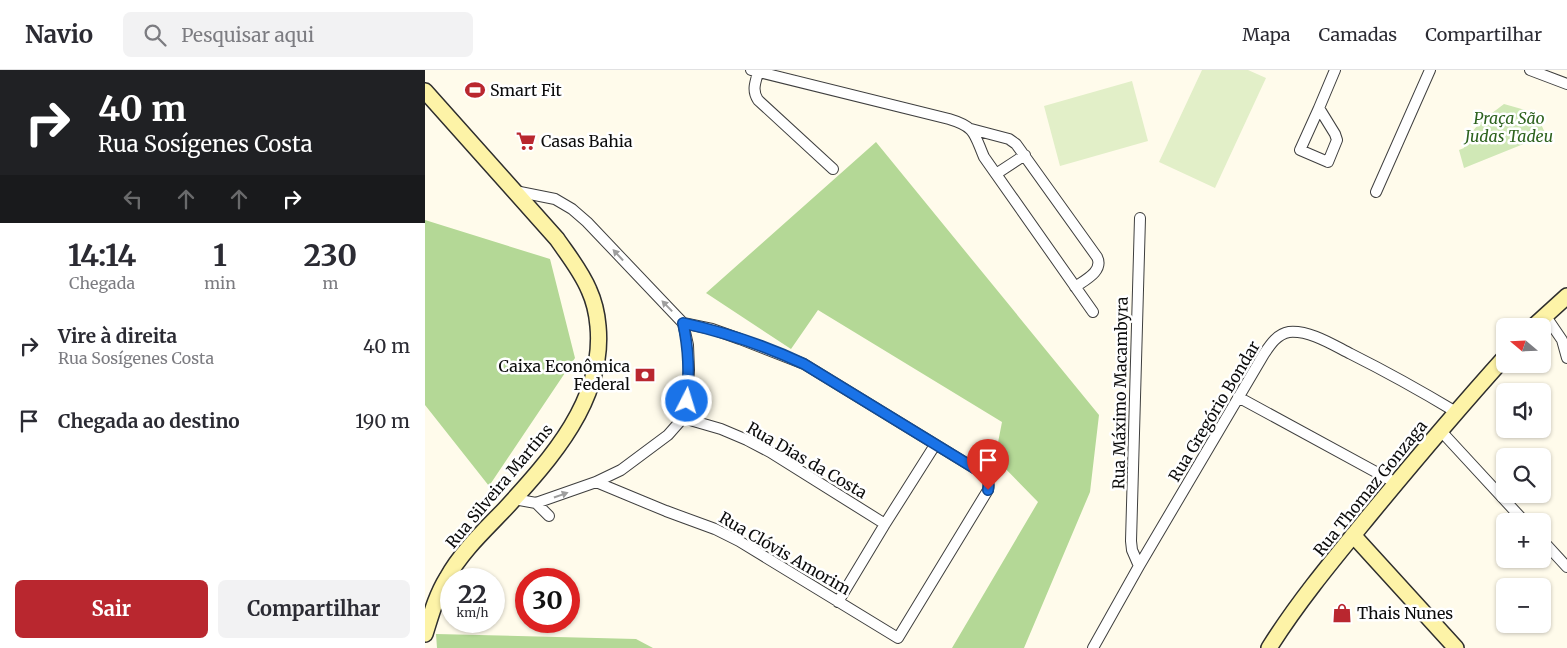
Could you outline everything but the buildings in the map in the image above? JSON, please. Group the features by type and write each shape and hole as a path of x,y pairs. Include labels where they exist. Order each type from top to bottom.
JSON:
{"main road":[{"name":"Rua Silveira Martins","path":"425,91 557,239 590,291 597,315 599,340 596,370 585,402 568,432 555,451 514,499 461,557 447,577 435,601 425,634"},
{"path":"1542,318 1567,296"},
{"name":"Rua Thomaz Gonzaga","path":"1269,648 1309,591 1353,535 1440,430 1496,367"},
{"path":"1353,535 1455,648"}],"street":[{"path":"1319,108 1337,140 1328,162 1300,150 1335,70"},
{"path":"1376,192 1431,70"},
{"path":"1530,70 1567,84"},
{"path":"833,169 758,100 754,94 754,71 949,119 964,124 971,129 1009,139 1017,144 1099,262 1099,268 1075,287"},
{"path":"971,129 984,157 1093,312"},
{"path":"996,174 1025,155"},
{"path":"514,499 536,503 596,482 621,470 645,453 668,435 683,418 687,401 689,370 688,345 683,323 587,222 573,209 555,199 515,191"},
{"name":"Rua Máximo Macambyra","path":"1139,218 1131,541 1132,550 1139,566"},
{"path":"1545,315 1562,340 1567,358"},
{"path":"683,323 712,329 804,364 935,445 838,602"},
{"name":"Rua Gregório Bondar","path":"1093,648 1263,354 1279,336 1289,332 1323,340 1415,387 1456,412"},
{"path":"1238,398 1396,483"},
{"name":"Rua Dias da Costa","path":"683,418 721,429 771,452 885,524"},
{"path":"1440,430 1517,513"},
{"name":"Rua Clóvis Amorim","path":"596,482 666,511 715,528 898,638 988,490 989,482 987,478 935,445"},
{"path":"536,503 549,516"},
{"path":"1551,550 1567,567"}],"green space":[{"path":"1202,70 1248,70 1266,78 1215,188 1159,162"},
{"path":"1132,81 1148,141 1060,166 1044,106"},
{"name":"Praça São Judas Tadeu","path":"1504,104 1536,113 1546,135 1464,168 1459,150 1464,148 1475,128"},
{"path":"876,142 1099,415 1090,492 1024,648 952,648 1038,502 995,458 1002,422 818,310 791,349 706,293"},
{"path":"425,220 550,259 575,358 489,486 425,405"},
{"path":"436,634 636,639 653,648 437,648"}],"place":[{"name":"Smart Fit","path":"475,90"},
{"name":"Casas Bahia","path":"526,141"},
{"name":"Caixa Econômica Federal","path":"645,375"},
{"name":"Thais Nunes","path":"1342,613"}],"route":[{"path":"687,401 688,345 683,323 712,329 804,364 979,471 989,482 988,490"}]}
